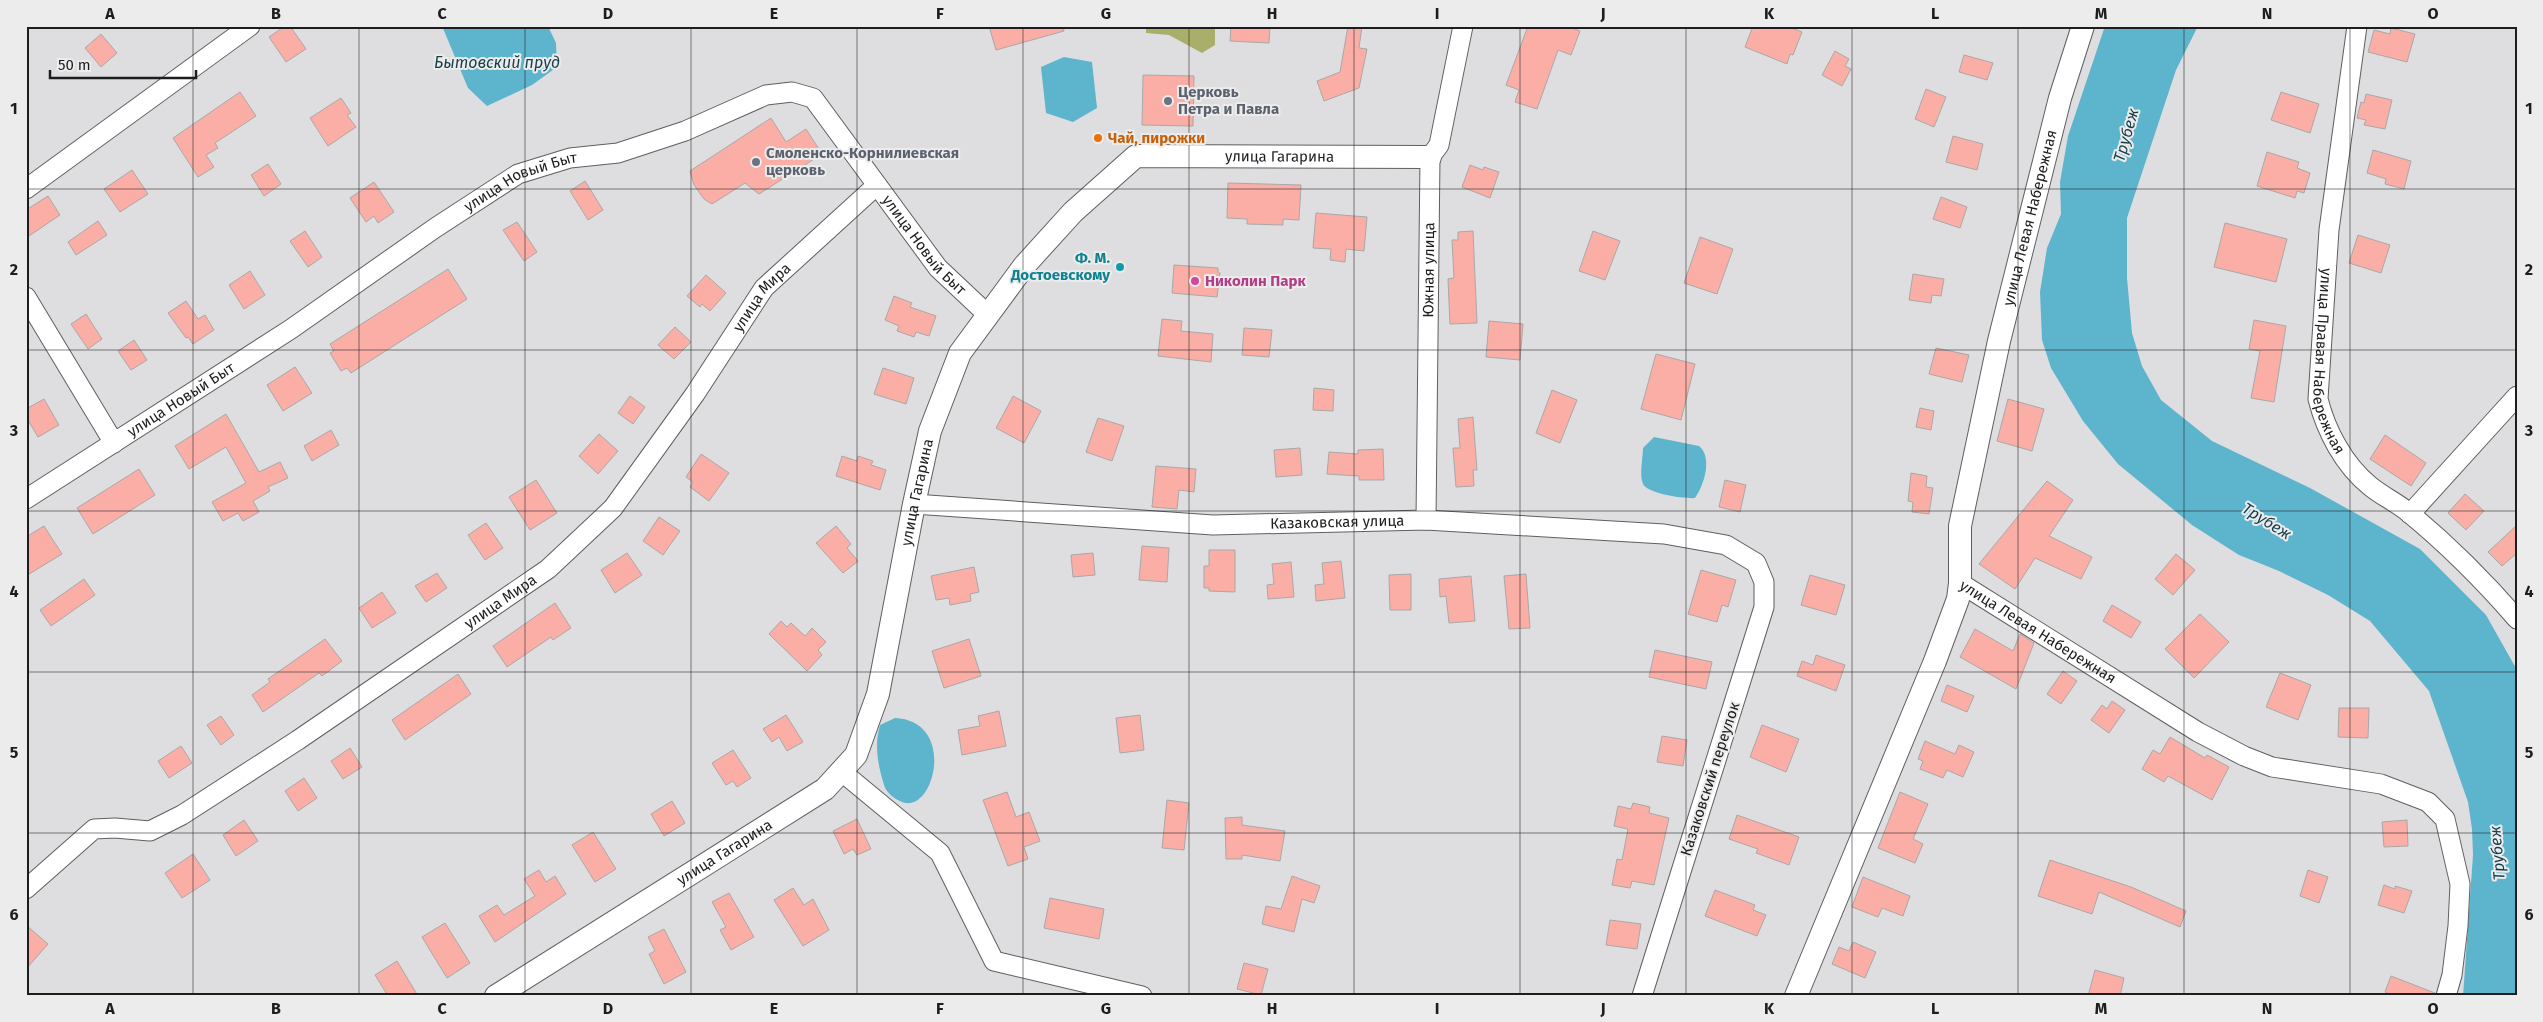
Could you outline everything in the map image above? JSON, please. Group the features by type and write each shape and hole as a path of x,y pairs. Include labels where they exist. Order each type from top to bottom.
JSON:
{"street":[{"path":"26,189 250,26"},
{"name":"Южная улица","path":"1426,520 1430,157 1438,145 1463,26"},
{"name":"улица Левая Набережная","path":"2083,26 2060,98 1999,341 1960,526 1960,583 2198,732 2244,756 2272,767 2381,784 2428,802 2445,819 2460,884 2458,926 2452,975 2446,996"},
{"name":"улица Правая Набережная","path":"2357,26 2329,230 2318,399 2328,429 2356,474 2410,514 2490,587 2517,619"},
{"name":"улица Новый Быт","path":"26,499 291,329 435,228 518,174 570,158 618,153 685,131 766,95 792,92 813,98 938,268 987,314"},
{"name":"улица Гагарина","path":"496,996 825,789 856,755 878,694 914,504 930,431 960,353 1024,266 1073,212 1136,156 1430,157"},
{"name":"улица Мира","path":"26,889 94,829 115,828 150,831 182,815 298,740 548,570 613,508 695,394 764,288 877,185"},
{"path":"26,297 114,443"},
{"path":"2410,514 2517,396"},
{"name":"Казаковская улица","path":"914,504 1213,525 1426,520 1664,534 1726,545 1756,562"},
{"name":"Казаковский переулок","path":"1642,996 1764,607 1764,582 1756,562"},
{"path":"1796,996 1936,660 1958,599 1960,583"},
{"path":"842,772 940,853 994,961 1142,996"}],"green space":[{"path":"1146,26 1215,26 1215,45 1202,53 1169,35 1146,33"}],"water":[{"name":"Бытовский пруд","path":"442,26 548,26 556,43 557,67 532,85 487,106 468,88"},
{"name":"Трубеж","path":"2105,26 2198,26 2176,70 2127,218 2127,278 2132,333 2142,366 2161,400 2212,441 2310,488 2420,549 2486,615 2517,670 2517,996 2463,996 2473,855 2472,829 2468,802 2429,691 2370,621 2328,595 2279,571 2239,555 2192,525 2118,464 2083,421 2051,368 2042,340 2040,292 2047,248 2061,214 2060,182 2068,136"},
{"path":"1064,57 1092,62 1097,108 1073,122 1046,113 1041,67"},
{"path":"1654,437 1699,446 1703,451 1706,457 1706,472 1695,498 1675,497 1659,493 1646,488 1643,484 1641,471 1643,448"},
{"path":"895,718 915,723 927,735 933,750 934,767 930,783 922,796 912,803 900,801 888,792 884,785 879,763 877,740 880,725"}],"building":[{"path":"285,26 290,26 306,49 286,62 269,37"},
{"path":"989,26 1063,26 1064,31 996,50"},
{"path":"1231,26 1270,26 1269,43 1230,41"},
{"path":"1348,26 1362,26 1359,48 1367,49 1359,88 1324,101 1317,81 1340,72"},
{"path":"1528,26 1567,26 1580,31 1571,55 1558,50 1537,109 1515,102 1519,90 1506,85"},
{"path":"1753,26 1786,26 1802,32 1793,55 1790,54 1787,64 1745,47"},
{"path":"2391,28 2415,34 2407,62 2368,52 2374,30 2390,34"},
{"path":"101,34 117,53 101,67 85,48"},
{"path":"1835,51 1849,59 1845,66 1851,69 1842,86 1822,75"},
{"path":"1964,55 1993,63 1987,80 1959,72"},
{"name":"Церковь Петра и Павла","path":"1143,75 1194,76 1193,126 1142,125"},
{"path":"1926,89 1946,97 1934,127 1915,119"},
{"path":"240,92 256,116 215,143 218,148 206,155 214,167 198,177 173,138"},
{"path":"2281,92 2319,104 2310,133 2271,120"},
{"path":"2366,94 2392,100 2385,129 2364,125 2366,120 2357,118 2361,102 2364,103"},
{"path":"341,98 351,113 347,115 356,127 328,146 310,118"},
{"name":"Смоленско-Корнилиевская церковь","path":"771,118 786,142 806,129 822,154 759,194 745,183 712,204 704,199 694,185 690,171"},
{"path":"1953,136 1983,144 1977,170 1946,162"},
{"path":"2373,150 2411,161 2404,189 2385,184 2386,179 2367,173"},
{"path":"2267,152 2299,162 2297,168 2310,173 2304,193 2297,191 2295,198 2257,186"},
{"path":"268,164 281,184 264,196 251,175"},
{"path":"1470,165 1483,170 1484,167 1499,172 1490,198 1462,187"},
{"path":"132,170 148,194 120,212 104,189"},
{"path":"585,181 603,210 588,220 570,191"},
{"path":"374,182 394,212 378,223 374,216 366,222 350,198"},
{"path":"1228,183 1301,185 1299,220 1283,219 1283,225 1247,224 1247,219 1227,218"},
{"path":"48,196 60,215 26,238 26,210"},
{"path":"1941,197 1967,207 1960,228 1933,219"},
{"path":"1316,213 1367,217 1364,251 1346,249 1345,262 1330,260 1331,249 1313,248"},
{"path":"98,221 107,235 76,255 68,242"},
{"path":"517,222 537,252 524,261 503,230"},
{"path":"2225,223 2287,239 2276,282 2214,267"},
{"path":"305,231 322,257 308,267 290,241"},
{"path":"1473,231 1477,323 1450,324 1448,279 1454,278 1452,240 1458,240 1458,232"},
{"path":"1593,231 1620,241 1605,280 1579,271"},
{"path":"2358,235 2390,245 2381,273 2349,263"},
{"path":"1700,237 1733,249 1717,294 1684,283"},
{"name":"Николин Парк","path":"1174,265 1218,268 1220,273 1217,297 1172,293"},
{"path":"448,269 467,299 351,373 347,368 341,371 330,353 334,351 330,344"},
{"path":"250,271 265,295 244,309 229,285"},
{"path":"1913,274 1944,279 1941,296 1932,295 1931,303 1909,300"},
{"path":"706,275 726,293 710,311 702,304 700,307 687,296"},
{"path":"894,296 912,303 910,307 936,316 929,336 916,332 914,337 897,331 899,326 885,320"},
{"path":"186,301 198,319 205,315 214,330 193,344 188,337 186,338 168,313"},
{"path":"86,314 102,339 88,349 71,324"},
{"path":"1162,319 1182,321 1181,331 1213,334 1211,362 1158,356"},
{"path":"2254,320 2286,326 2274,402 2251,398 2260,351 2249,349"},
{"path":"1489,321 1523,324 1520,360 1486,357"},
{"path":"675,327 691,342 674,359 658,345"},
{"path":"1244,328 1272,330 1269,357 1242,355"},
{"path":"134,340 147,360 131,370 118,351"},
{"path":"1936,348 1969,355 1962,382 1929,374"},
{"path":"1656,354 1695,364 1681,420 1641,409"},
{"path":"295,367 312,393 283,411 267,385"},
{"path":"883,368 914,378 906,404 874,394"},
{"path":"1314,388 1334,390 1333,411 1313,410"},
{"path":"1552,390 1577,400 1560,443 1536,433"},
{"path":"630,396 645,407 633,424 618,413"},
{"path":"1013,396 1041,411 1024,443 996,428"},
{"path":"44,399 59,425 38,437 26,417 26,409"},
{"path":"2008,399 2044,409 2032,451 1997,441"},
{"path":"1920,408 1934,411 1931,430 1916,427"},
{"path":"226,414 259,472 280,462 288,478 268,487 270,491 253,501 259,512 243,521 238,513 223,521 212,502 246,483 226,447 189,469 175,446"},
{"path":"1473,417 1477,470 1473,470 1474,486 1456,487 1453,448 1460,448 1458,419"},
{"path":"1098,418 1124,426 1112,461 1086,452"},
{"path":"331,430 339,445 312,461 304,446"},
{"path":"599,434 618,451 598,474 579,456"},
{"path":"2385,435 2426,463 2411,486 2370,459"},
{"path":"1300,448 1302,475 1276,477 1274,450"},
{"path":"1383,449 1384,480 1359,480 1359,476 1327,474 1329,452 1358,454 1358,450"},
{"path":"701,454 729,473 709,501 690,487 693,482 686,477"},
{"path":"842,456 857,461 858,456 873,461 871,465 886,470 880,490 836,476"},
{"path":"1156,466 1196,469 1194,492 1179,490 1177,509 1152,507"},
{"path":"139,469 155,495 93,534 77,508"},
{"path":"1911,473 1927,476 1926,487 1933,488 1929,514 1912,512 1913,502 1908,501"},
{"path":"536,480 557,513 530,530 509,497"},
{"path":"1725,480 1746,485 1740,512 1719,507"},
{"path":"2047,481 2073,500 2049,536 2092,557 2081,579 2035,558 2015,589 1979,564"},
{"path":"2465,494 2484,511 2466,530 2448,513"},
{"path":"659,517 680,531 663,555 643,541"},
{"path":"486,523 503,548 485,560 468,535"},
{"path":"2517,525 2517,553 2502,566 2488,552"},
{"path":"44,526 62,554 26,576 26,537"},
{"path":"836,526 851,544 847,548 858,561 843,573 816,543"},
{"path":"1142,546 1169,548 1167,582 1139,580"},
{"path":"1209,550 1235,550 1235,592 1209,591 1209,588 1204,588 1204,566 1209,566"},
{"path":"627,553 642,575 615,593 601,570"},
{"path":"1093,553 1095,575 1073,577 1071,555"},
{"path":"2176,554 2195,570 2173,595 2155,579"},
{"path":"1341,561 1345,598 1316,601 1315,585 1324,584 1322,563"},
{"path":"1291,562 1294,597 1268,599 1267,585 1274,584 1272,564"},
{"path":"974,567 979,592 970,594 971,601 950,605 949,598 936,600 931,576"},
{"path":"1701,570 1736,580 1728,607 1722,605 1717,622 1688,614"},
{"path":"437,573 447,588 426,602 415,586"},
{"path":"1411,574 1411,610 1390,610 1389,575"},
{"path":"1526,574 1530,628 1509,629 1504,576"},
{"path":"1810,575 1845,585 1836,615 1801,605"},
{"path":"1471,576 1475,621 1449,623 1446,596 1440,597 1439,579"},
{"path":"84,579 95,595 51,626 40,610"},
{"path":"382,592 396,613 372,628 359,608"},
{"path":"555,603 571,628 553,640 551,637 507,667 493,646"},
{"path":"2112,605 2141,622 2131,638 2103,621"},
{"path":"2200,614 2229,642 2194,678 2165,649"},
{"path":"781,621 787,627 791,623 805,636 812,628 826,642 818,650 822,655 807,671 769,634"},
{"path":"1975,629 2013,651 2020,634 2034,643 2016,689 1960,657"},
{"path":"325,639 342,661 322,676 319,673 263,712 252,695 270,682 268,679"},
{"path":"969,639 981,676 944,688 932,651"},
{"path":"1655,650 1712,662 1706,689 1649,677"},
{"path":"1816,655 1845,665 1836,691 1797,676 1802,661 1813,665"},
{"path":"2063,671 2077,681 2061,704 2047,694"},
{"path":"2280,673 2311,685 2298,720 2266,707"},
{"path":"458,674 471,694 405,740 392,720"},
{"path":"1947,685 1974,696 1967,712 1941,701"},
{"path":"2112,701 2125,710 2109,733 2091,720 2102,705 2107,709"},
{"path":"2339,708 2369,708 2368,738 2338,737"},
{"path":"999,711 1006,746 962,755 958,730 980,726 978,716"},
{"path":"786,715 803,742 787,751 779,737 772,742 763,729"},
{"path":"1140,715 1144,750 1120,753 1116,718"},
{"path":"221,716 234,735 221,745 207,725"},
{"path":"1762,725 1799,739 1786,772 1750,757"},
{"path":"1662,736 1687,740 1683,766 1657,762"},
{"path":"2170,737 2205,758 2207,755 2229,767 2212,800 2168,776 2164,782 2142,769 2153,750 2160,754"},
{"path":"1925,741 1955,754 1959,745 1974,752 1963,777 1947,770 1943,778 1920,769 1923,761 1918,759"},
{"path":"181,746 192,763 169,778 158,761"},
{"path":"350,748 362,767 343,779 331,761"},
{"path":"733,750 751,778 737,787 733,781 726,785 712,763"},
{"path":"304,778 317,798 298,811 285,791"},
{"path":"1007,792 1016,817 1029,812 1040,841 1024,847 1028,859 1008,866 983,800"},
{"path":"1900,792 1928,804 1913,839 1923,844 1915,863 1878,848"},
{"path":"1167,800 1189,803 1184,850 1162,848"},
{"path":"672,801 685,823 664,836 651,814"},
{"path":"1633,803 1650,807 1649,813 1669,818 1654,885 1632,881 1630,888 1612,885 1617,859 1622,860 1628,829 1614,826 1618,806 1631,809"},
{"path":"1737,815 1799,837 1789,865 1756,853 1758,849 1729,839"},
{"path":"1242,817 1242,825 1285,831 1280,861 1242,855 1242,859 1226,859 1225,818"},
{"path":"857,819 871,849 857,855 853,849 844,854 833,831"},
{"path":"244,820 258,841 236,856 223,835"},
{"path":"2407,820 2408,846 2384,847 2382,822"},
{"path":"593,832 616,869 595,882 572,845"},
{"path":"193,854 210,880 182,898 165,873"},
{"path":"2050,860 2131,887 2186,911 2180,927 2099,892 2092,914 2038,896"},
{"path":"539,870 546,882 555,876 566,894 495,942 479,916 497,905 504,915 535,896 524,879"},
{"path":"2308,870 2328,877 2319,903 2300,896"},
{"path":"1292,876 1320,886 1314,903 1302,899 1294,932 1262,924 1266,906 1281,909"},
{"path":"1863,877 1910,896 1903,916 1882,908 1878,917 1852,907"},
{"path":"2384,885 2395,889 2395,886 2412,891 2404,913 2378,905"},
{"path":"793,888 804,905 813,899 829,930 803,946 774,900"},
{"path":"1715,890 1755,905 1753,910 1766,915 1757,936 1705,916"},
{"path":"729,893 754,937 731,950 720,930 726,927 712,902"},
{"path":"1050,898 1104,909 1099,939 1044,928"},
{"path":"1610,920 1641,924 1637,949 1606,945"},
{"path":"445,923 470,963 447,978 422,937"},
{"path":"26,925 48,944 26,969"},
{"path":"664,929 686,972 664,984 649,954 655,951 648,937"},
{"path":"1853,942 1876,952 1865,978 1832,964 1839,947 1849,951"},
{"path":"397,961 418,996 388,996 375,975"},
{"path":"1244,963 1268,969 1261,995 1237,989"},
{"path":"2095,970 2124,978 2120,996 2088,996"},
{"path":"2391,976 2435,993 2435,996 2394,996 2385,992"}],"place":[{"name":"Церковь Петра и Павла","path":"1168,101"},
{"name":"Чай, пирожки","path":"1098,138"},
{"name":"Смоленско-Корнилиевская церковь","path":"756,162"},
{"name":"Ф. М. Достоевскому","path":"1120,267"},
{"name":"Николин Парк","path":"1195,281"}]}
